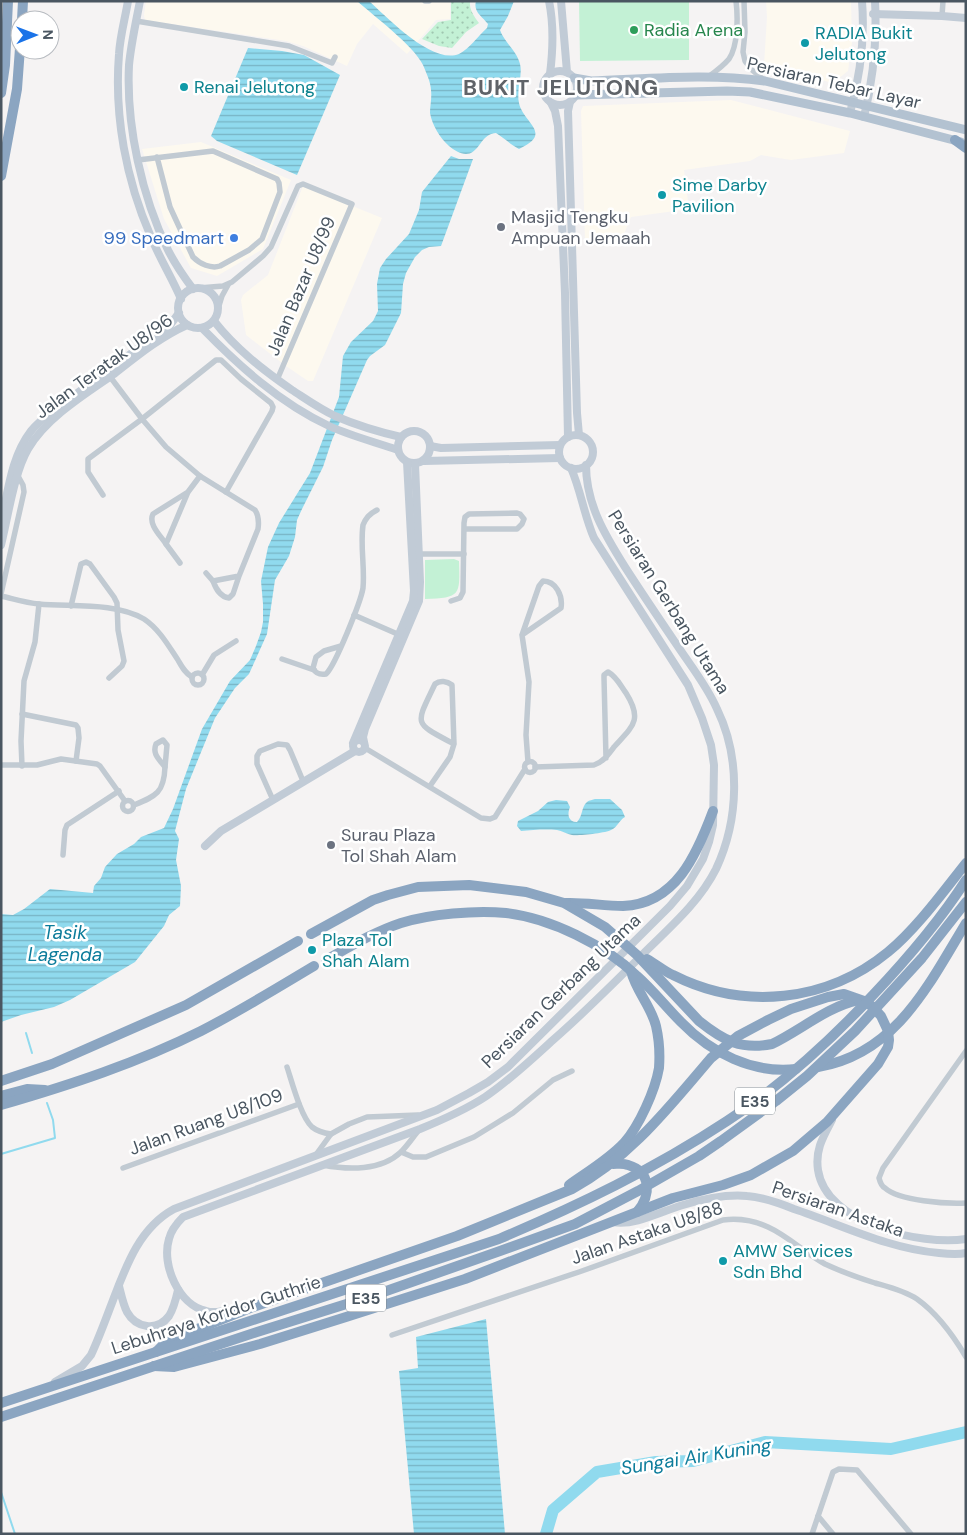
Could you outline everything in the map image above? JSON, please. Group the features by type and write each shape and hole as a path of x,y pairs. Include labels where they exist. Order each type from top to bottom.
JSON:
{"highway":[{"path":"1,93 5,65 8,1"},
{"path":"1,176 17,89 19,60"},
{"path":"961,142 966,148"},
{"path":"564,903 584,902 610,906 631,905 646,901 660,894 678,879 691,862 713,811"},
{"path":"637,955 645,957 687,982 716,992 739,996 777,996 822,988 867,967 887,953 937,900 966,863"},
{"name":"Lebuhraya Koridor Guthrie","path":"1,1403 499,1240 620,1184 671,1156 743,1111 819,1049 867,1002 916,948 966,880"},
{"path":"310,934 373,900 388,895 418,887 469,885 526,892 564,903 605,928 637,955 699,1021 727,1041 747,1046 772,1044 832,1009 859,999"},
{"name":"Lebuhraya Koridor Guthrie","path":"1,1417 372,1296 575,1224 638,1191 698,1156 776,1101 807,1076 837,1048 922,958 966,902"},
{"path":"326,960 370,935 401,923 428,917 494,912 521,916 551,924 595,944 612,955 631,970 682,1024 712,1048 732,1059 766,1068 791,1070 831,1064 852,1056 872,1046 894,1028 914,1006 966,923"},
{"path":"1,1081 52,1064 186,1005 298,941"},
{"path":"1,1105 51,1091 122,1066 200,1031 314,966"},
{"path":"551,1198 613,1154 623,1144 635,1127 652,1093 658,1068 658,1034 654,1017 637,989 631,970"},
{"path":"154,1366 174,1366 260,1344 465,1279 673,1198 723,1185 762,1170 805,1142 837,1112 878,1064 888,1047 888,1031 881,1016 873,1007 859,999 844,994 791,1009 738,1036 710,1058 645,1134 613,1164 590,1180 457,1236 250,1308 175,1338 156,1352"},
{"path":"1,1074 20,1075"},
{"path":"1,1096 27,1089 51,1091"},
{"path":"613,1164 627,1164 634,1167 641,1172 646,1181 648,1194 637,1212"}],"main road":[{"path":"128,1 119,52 118,91 120,125 126,159 151,238 172,277 181,299"},
{"path":"140,1 130,59 129,92 131,121 138,160 156,222 169,251 196,289"},
{"path":"549,1 552,18 550,74"},
{"name":"Persiaran Gerbang Utama","path":"250,1308 218,1312 204,1311 186,1300 178,1290 168,1262 168,1244 174,1226 183,1217 443,1120 483,1098 507,1081 599,999 700,895 720,858 729,833 734,790 733,761 727,734 712,698 644,596 601,527 588,485 586,465 592,456 592,446 589,441 580,435 577,413 568,121 568,111 577,83 570,75 561,1"},
{"path":"850,113 861,50 862,1"},
{"path":"864,117 874,46 874,1"},
{"path":"863,14 966,18"},
{"path":"568,437 558,126 552,103 544,95 543,90 545,80 550,74 557,71 570,75"},
{"name":"Persiaran Tebar Layar","path":"570,75 591,81 708,77 748,78 966,130"},
{"name":"Persiaran Tebar Layar","path":"573,99 734,91 750,92 850,113 961,142"},
{"path":"552,103 561,106 573,99"},
{"path":"196,289 205,290 215,297 218,309 214,321 202,328 187,325 183,322 179,313 178,308 181,299 188,292 196,289"},
{"name":"Jalan Teratak U8/96","path":"1,545 18,476 27,450 44,427 170,326 179,313"},
{"path":"214,321 224,334 247,356 277,380 312,403 354,424 401,437"},
{"name":"Jalan Teratak U8/96","path":"1,523 16,459 30,431 57,408 169,333 187,325"},
{"path":"202,328 245,370 287,401 329,426 398,450"},
{"path":"424,461 430,452 430,446 429,441 422,433 410,431 401,437 398,450 400,455 411,463 424,461 560,458 560,445"},
{"path":"430,446 441,448 560,445 568,437 580,435"},
{"name":"Persiaran Gerbang Utama","path":"45,1388 82,1366 91,1355 130,1257 152,1226 169,1212 437,1110 469,1093 508,1067 655,922 687,886 703,859 713,824 715,779 711,745 702,718 688,685 594,538 585,517 578,486 570,468 560,458"},
{"path":"205,846 221,831 273,800 354,747 402,635 417,607 420,595 419,554 411,463"},
{"path":"364,745 365,729 402,635 414,591 411,463"},
{"path":"570,468 576,469 586,465"},
{"path":"354,747 357,740 360,740 364,745"},
{"name":"Persiaran Astaka","path":"837,1112 821,1140 818,1150 818,1164 821,1181 827,1192 840,1207 858,1218 894,1233 926,1240 966,1239"},
{"name":"Persiaran Astaka","path":"613,1222 633,1222 700,1200 728,1196 747,1196 770,1200 891,1244 927,1252 966,1253"},
{"path":"119,1285 127,1311 137,1323 143,1326 158,1324 164,1320 172,1308 178,1290"}],"street":[{"path":"708,77 717,71 729,59 732,53 737,25 736,1"},
{"path":"744,1 745,32 743,52 745,61 765,81"},
{"path":"942,16 944,1"},
{"path":"136,21 289,46 332,64 335,57"},
{"path":"138,160 157,157 213,152 277,179 280,187 279,196 262,239 255,247 216,267 197,261 193,257 170,207 157,157"},
{"name":"Jalan Bazar U8/99","path":"263,256 271,247 300,184 352,204 277,380"},
{"path":"218,309 225,289 263,256 255,247"},
{"path":"196,289 222,286 232,282"},
{"path":"103,495 88,472 88,459 216,360 222,360 240,379 271,403 273,407 226,492"},
{"path":"108,374 142,419 166,446 200,476 252,507 258,514 258,529 238,576 233,594 229,598 224,598 206,573"},
{"path":"18,476 24,492 1,595 39,604 129,612 143,619 156,629 186,673 192,677 194,684 200,685 204,680 202,675 214,655 236,641"},
{"path":"166,544 188,492 200,476"},
{"path":"180,563 152,523 151,517 188,492"},
{"path":"282,659 314,670 321,675 328,673 361,598 363,587 362,525 370,514 377,510"},
{"path":"451,601 460,598 463,592 464,529 465,517 469,514 517,513 524,519 517,529 464,529"},
{"path":"419,554 464,554"},
{"path":"72,606 81,564 86,562 90,564 114,597 117,610 118,630 124,661 122,666 109,678"},
{"path":"213,581 238,576"},
{"path":"364,745 481,818 490,819 495,817 528,762 526,722 529,682 522,635 539,586 542,581 550,582 556,587 561,596 561,608 522,635"},
{"path":"22,766 24,681 35,642 39,604"},
{"path":"354,615 402,635"},
{"path":"314,670 316,657 324,651 341,646"},
{"path":"525,769 531,772 536,767 594,765 606,758 632,727 635,717 634,706 615,676 608,672 604,675 606,758"},
{"path":"192,677 196,673 202,675"},
{"path":"430,786 450,757 454,744 452,685 447,681 437,682 421,713 420,719 422,725 427,730 454,744"},
{"path":"22,714 76,725 79,738 76,761"},
{"path":"273,800 257,764 257,756 260,751 278,744 287,745 303,781"},
{"path":"1,765 37,765 60,759 97,764 125,801"},
{"path":"528,762 533,762 536,767"},
{"path":"125,801 122,806 125,811 130,811 134,805 158,792 162,786 165,767"},
{"path":"63,854 67,825 119,791"},
{"path":"125,801 131,801 134,805"},
{"path":"966,1051 883,1168 879,1178 885,1189 896,1194 928,1202 966,1203"},
{"name":"Jalan Ruang U8/109","path":"287,1067 307,1122 313,1128 323,1133 331,1134"},
{"path":"401,1152 413,1157 426,1158 474,1137 513,1113 553,1080 572,1071"},
{"name":"Jalan Ruang U8/109","path":"123,1168 299,1104"},
{"path":"315,1156 331,1134 367,1117 423,1115"},
{"path":"323,1165 337,1168 357,1168 377,1165 401,1152 420,1129"},
{"name":"Jalan Astaka U8/88","path":"392,1335 578,1272 723,1220 736,1219 748,1220 768,1226 825,1264 902,1291 917,1299 939,1318 957,1341 966,1357"},
{"path":"812,1534 833,1472 839,1469 857,1470 911,1534"},
{"path":"818,1516 833,1534"}],"shaded area":[{"path":"146,1 450,1 450,19 436,20 407,54 373,24 357,44 347,66 303,46 286,41 145,20"},
{"name":"RADIA Bukit Jelutong","path":"766,1 851,1 852,42 848,71 833,83 764,65"},
{"path":"731,100 850,131 844,153 791,160 761,155 750,161 684,170 689,209 631,217 622,239 585,240 581,111 583,106"},
{"path":"201,142 291,180 263,249 217,276 191,268 164,219 142,149"},
{"path":"303,186 382,218 313,381 308,381 286,366 246,335 241,300 243,295 268,275"}],"green space":[{"path":"451,1 470,1 471,10 479,23 466,32 452,48 439,46 422,39 438,22 451,20"},
{"name":"Radia Arena","path":"579,1 689,1 689,60 580,61"},
{"path":"454,559 459,561 459,581 456,592 452,596 425,599 425,560"}],"water":[{"path":"357,1 369,1 411,38 436,53 448,56 463,52 487,28 488,24 477,11 476,1 514,1 500,30 520,64 519,103 534,128 534,138 519,149 495,133 486,137 473,152 466,154 457,152 446,143 435,127 430,113 430,84 418,57 403,40"},
{"path":"248,48 304,55 340,75 297,175 217,141 211,136"},
{"name":"Tasik Lagenda","path":"451,156 459,159 473,159 441,246 422,250 415,257 406,273 403,284 401,313 385,345 367,360 332,440 323,467 297,520 295,537 289,556 275,580 267,634 249,674 235,688 215,718 186,789 175,831 179,839 176,860 181,886 180,906 169,915 164,926 135,962 70,1000 54,1007 1,1022 1,914 13,915 50,889 93,893 94,886 101,878 105,867 117,854 134,844 141,837 164,828 173,809 202,729 230,681 250,660 256,646 263,622 261,581 268,547 279,523 310,473 339,397 343,356 351,342 373,321 378,311 377,284 380,268 409,234 419,210 422,192"},
{"path":"595,799 610,799 622,810 625,817 611,830 586,835 572,835 559,830 521,831 517,826 518,821 538,811 548,802 556,800 567,801 570,807 569,817 572,821 577,822 585,804"},
{"path":"486,1319 505,1534 414,1534 399,1371 418,1368 416,1337"}],"waterway":[{"path":"26,1033 32,1053"},
{"path":"1,1154 55,1138 53,1120 47,1103"},
{"name":"Sungai Air Kuning","path":"546,1534 553,1510 597,1472 656,1462 693,1461 765,1442 891,1449 966,1432"},
{"path":"1,1492 15,1534"}],"place":[{"name":"Radia Arena","path":"634,30"},
{"name":"RADIA Bukit Jelutong","path":"805,43"},
{"name":"Renai Jelutong","path":"184,87"},
{"name":"Sime Darby Pavilion","path":"662,195"},
{"name":"Masjid Tengku Ampuan Jemaah","path":"501,227"},
{"name":"99 Speedmart","path":"234,238"},
{"name":"Surau Plaza Tol Shah Alam","path":"331,845"},
{"name":"Plaza Tol Shah Alam","path":"312,950"},
{"name":"AMW Services Sdn Bhd","path":"723,1261"}],"district":[{"name":"BUKIT JELUTONG","path":"561,87"}]}
